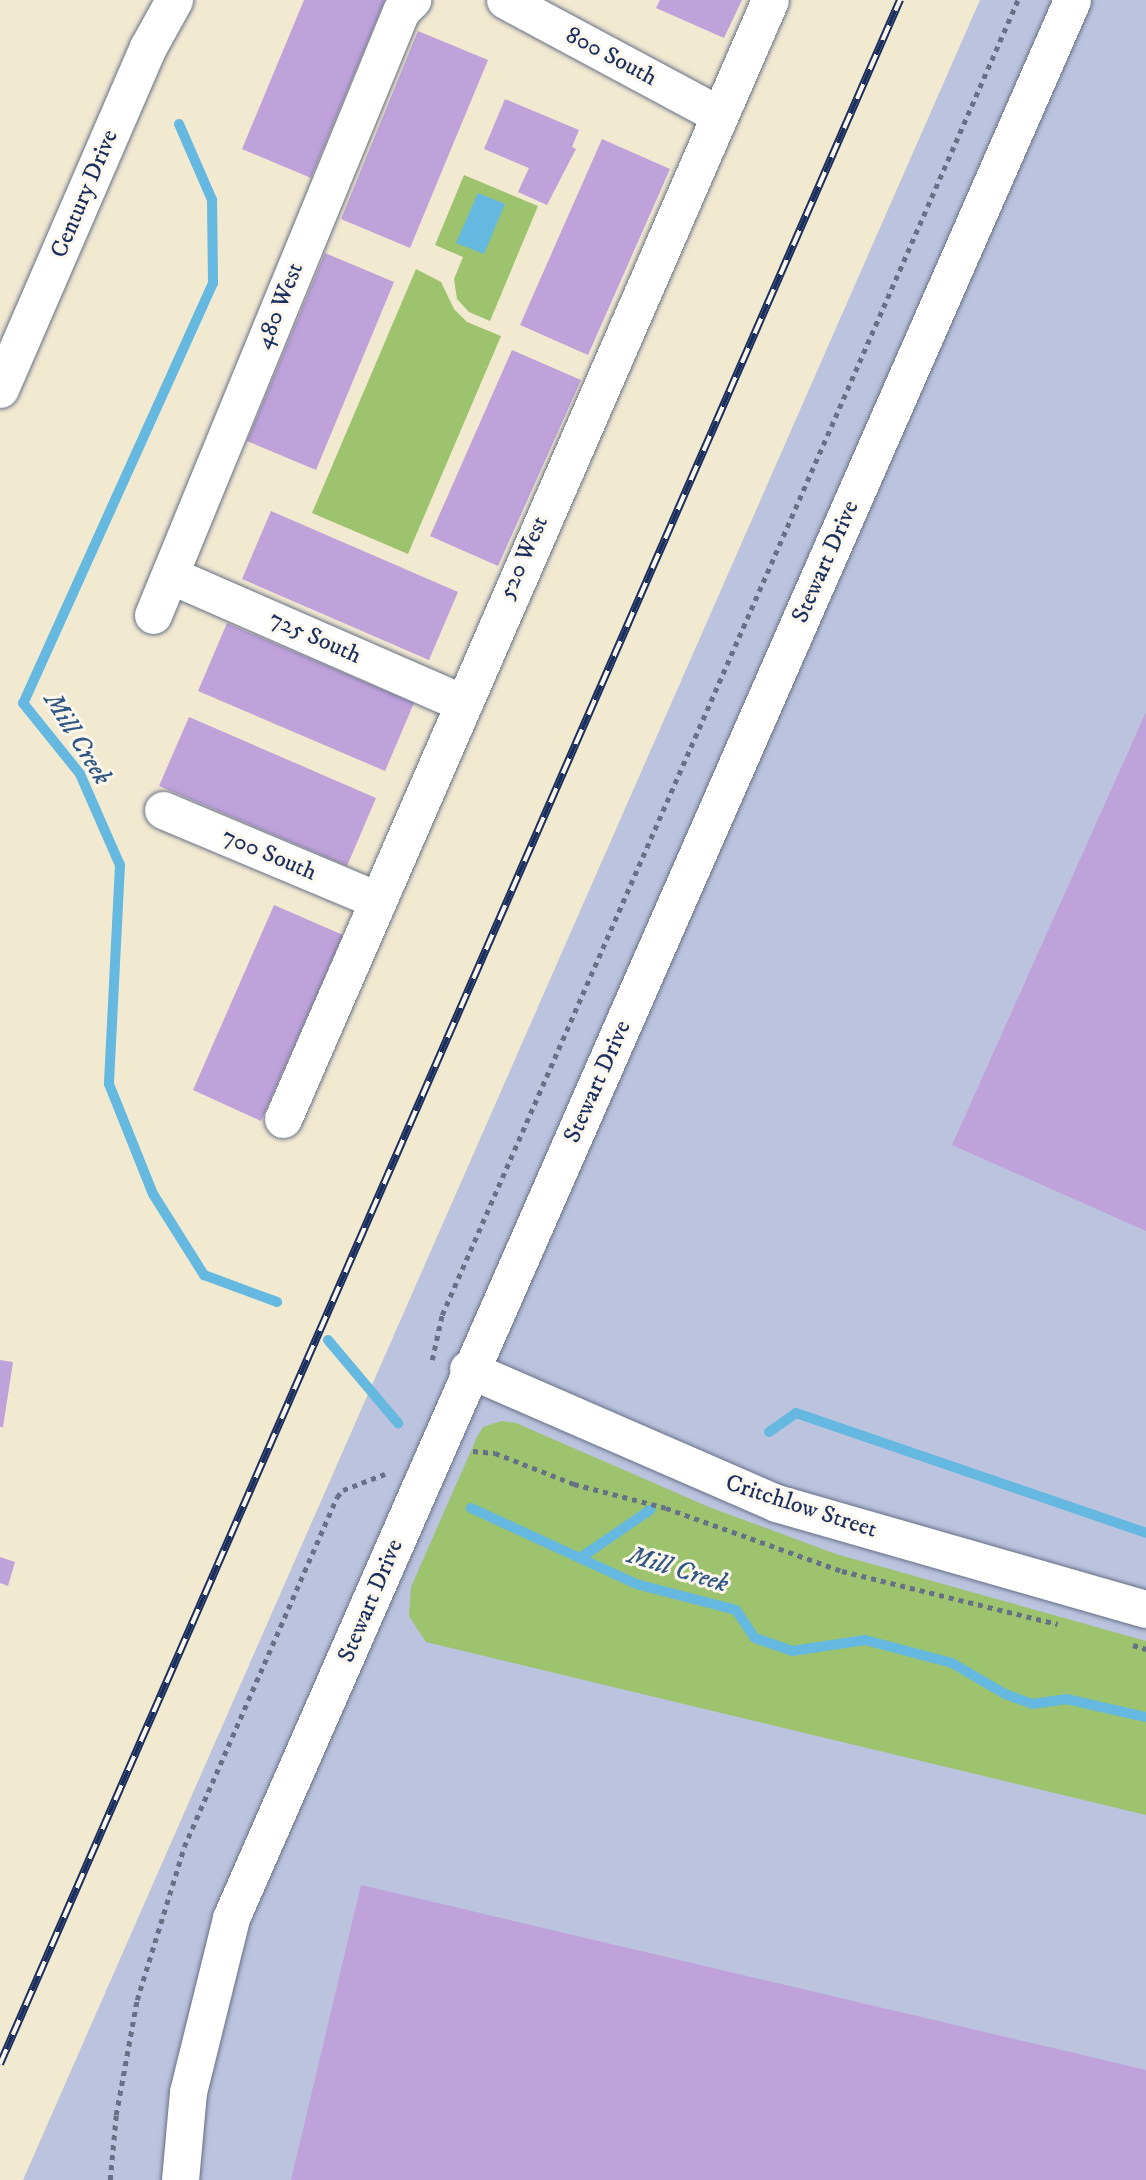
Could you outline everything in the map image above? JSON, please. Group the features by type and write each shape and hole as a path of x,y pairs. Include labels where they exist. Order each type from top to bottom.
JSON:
{"street":[{"name":"Century Drive","path":"1,383 148,47 174,0"},
{"name":"480 West","path":"153,615 401,11 412,0"},
{"name":"800 South","path":"505,0 718,114"},
{"name":"520 West","path":"283,1119 375,899 770,0"},
{"name":"Stewart Drive","path":"180,2180 188,2092 231,1918 468,1369 649,971 1072,0"},
{"name":"725 South","path":"170,575 461,702"},
{"name":"700 South","path":"163,810 375,899"},
{"name":"Critchlow Street","path":"468,1369 776,1503 1146,1609"}],"path":[{"path":"432,1365 442,1315 1018,0"},
{"path":"469,1450 495,1453 574,1484 666,1508 842,1571 1065,1625"},
{"path":"110,2180 117,2103 137,2000 184,1847 337,1497 343,1490 388,1472"},
{"path":"1123,1642 1146,1649"}],"shaded area":[{"path":"980,0 1146,0 1146,2180 23,2180"}],"green space":[{"path":"464,175 538,206 490,321 469,312 457,299 454,279 463,257 435,245"},
{"path":"416,269 441,282 454,309 467,322 501,336 408,554 312,513"},
{"path":"501,1421 516,1423 709,1507 836,1554 1146,1641 1146,1815 426,1642 409,1616 411,1587 477,1437 483,1427"}],"water":[{"path":"478,193 505,204 484,254 456,243"}],"building":[{"path":"304,0 385,0 311,178 242,149"},
{"path":"660,0 742,0 724,38 656,8"},
{"path":"418,31 488,60 410,248 341,219"},
{"path":"505,99 579,130 572,147 576,149 547,205 518,192 529,168 484,149"},
{"path":"602,139 670,169 588,355 520,325"},
{"path":"325,253 394,282 316,470 247,441"},
{"path":"512,350 581,380 498,566 430,536"},
{"path":"271,511 458,592 429,660 242,579"},
{"path":"227,623 414,703 385,771 198,691"},
{"path":"1146,712 1146,1231 952,1145"},
{"path":"189,717 376,798 347,866 159,786"},
{"path":"274,905 343,935 261,1121 193,1090"},
{"path":"0,1360 13,1362 3,1427 0,1427"},
{"path":"0,1557 15,1562 8,1586 0,1583"},
{"path":"361,1885 1146,2070 1146,2180 291,2180"}],"waterway":[{"name":"Mill Creek","path":"179,124 212,200 213,283 23,703 80,774 120,865 109,1084 153,1194 204,1275 277,1302"},
{"name":"Mill Creek","path":"328,1340 398,1423"},
{"path":"769,1432 796,1413 1146,1533"},
{"name":"Mill Creek","path":"471,1508 636,1584 736,1610 755,1638 792,1651 865,1640 952,1663 1005,1694 1032,1704 1066,1699 1146,1717"},
{"path":"580,1558 650,1510"}],"railway":[{"path":"0,2064 900,0"}]}
